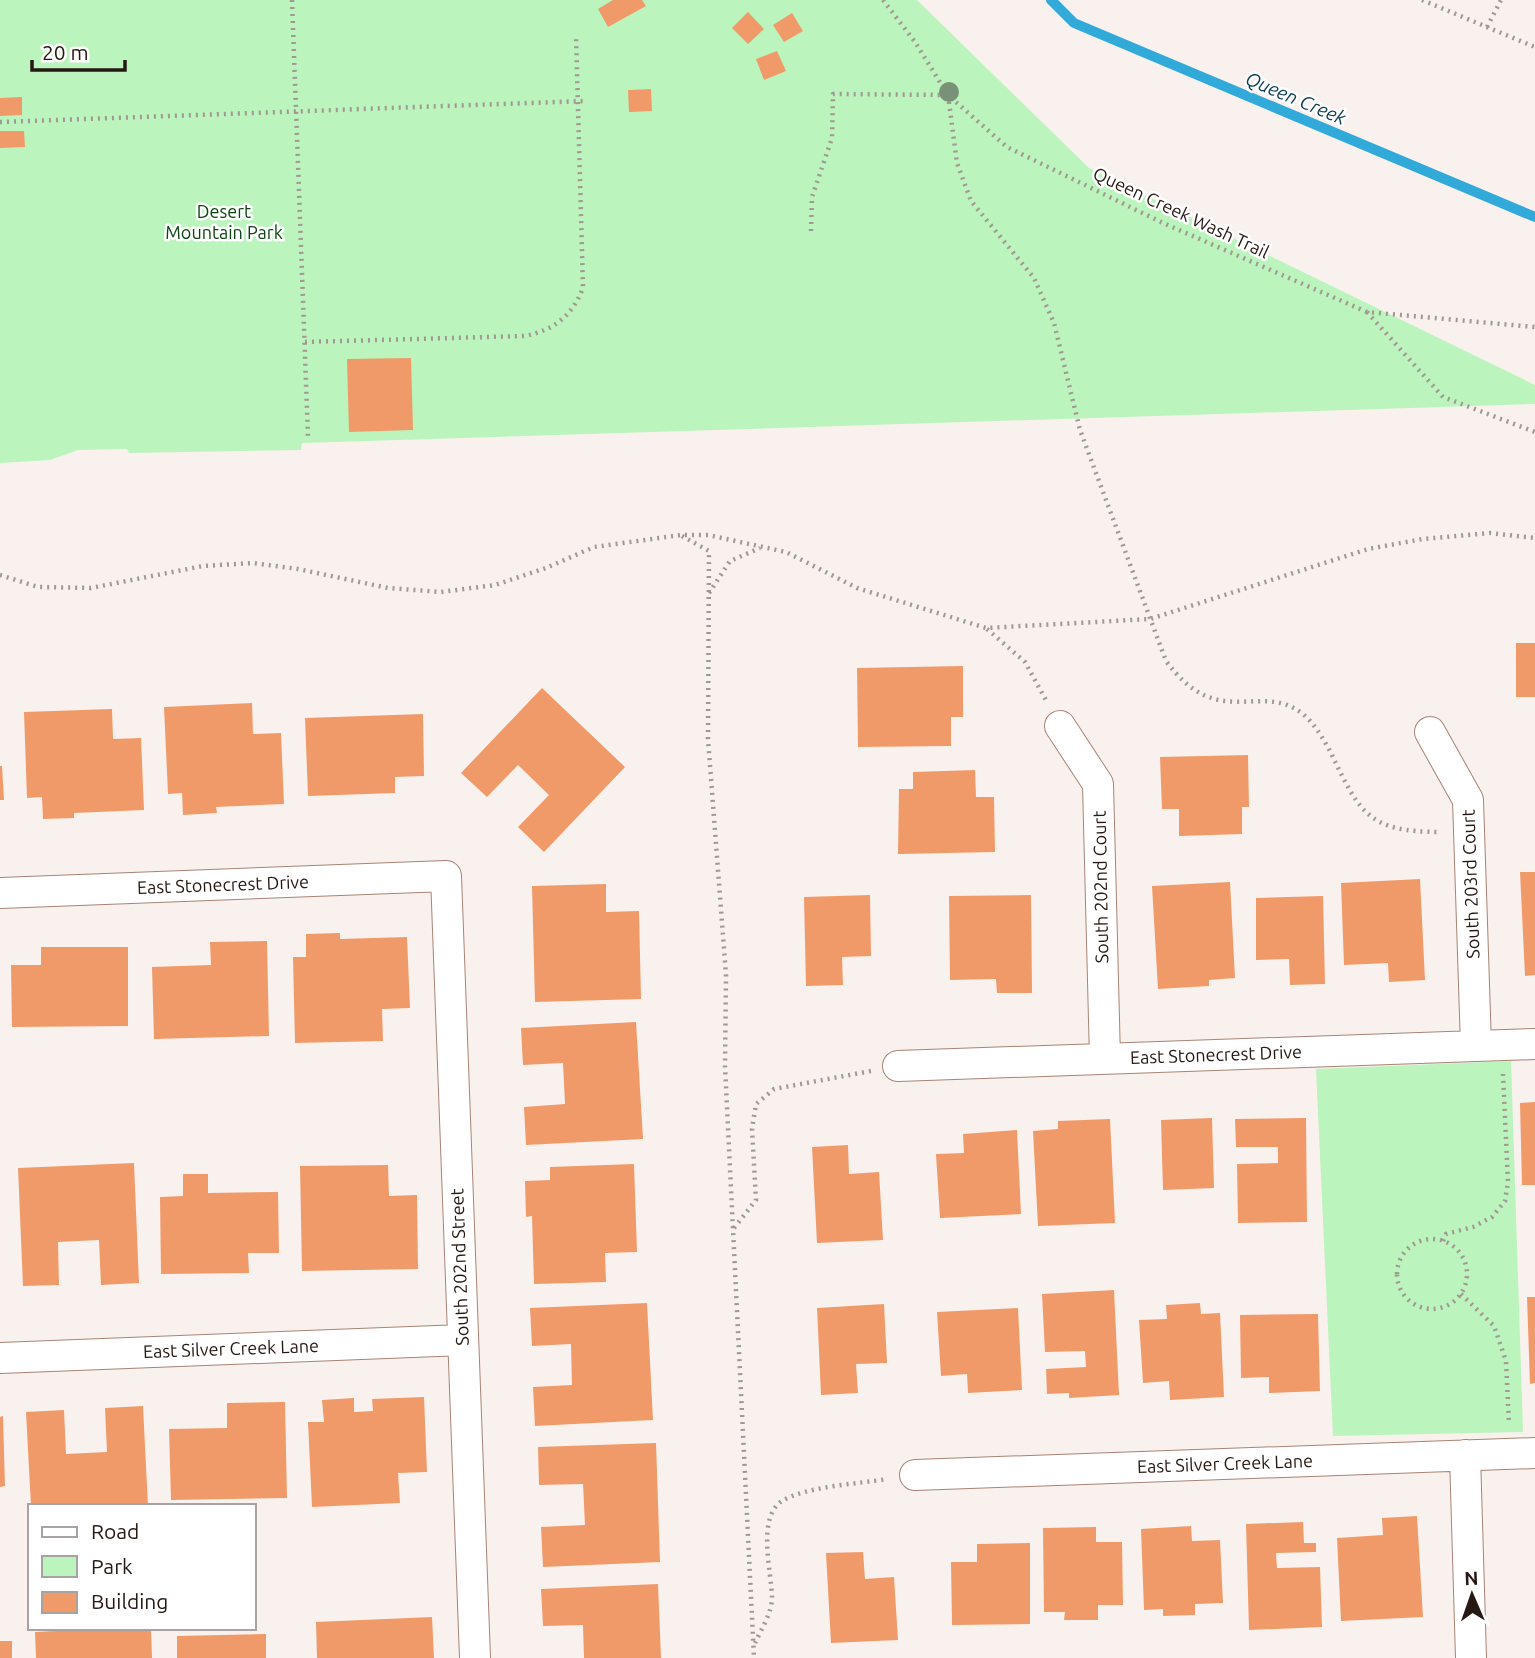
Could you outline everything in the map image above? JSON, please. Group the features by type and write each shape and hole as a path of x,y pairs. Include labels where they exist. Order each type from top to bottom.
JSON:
{"street":[{"name":"South 202nd Court","path":"1060,726 1098,784 1105,1059"},
{"name":"South 203rd Court","path":"1430,732 1468,800 1476,1046"},
{"name":"East Stonecrest Drive","path":"0,893 446,876"},
{"name":"South 202nd Street","path":"446,876 475,1658"},
{"name":"East Stonecrest Drive","path":"898,1066 1535,1044"},
{"name":"East Silver Creek Lane","path":"0,1358 463,1340"},
{"name":"East Silver Creek Lane","path":"915,1475 1535,1453"},
{"path":"1465,1455 1471,1658"}],"path":[{"path":"292,0 308,437"},
{"name":"Queen Creek Wash Trail","path":"883,0 915,42 948,95 1007,147 1163,223 1367,312 1535,327"},
{"path":"1422,0 1535,47"},
{"path":"1487,27 1501,0"},
{"path":"305,342 525,336 546,332 560,322 577,303 583,288 576,35"},
{"path":"811,231 812,197 832,138 833,94 948,95 957,163 971,201 1034,278 1054,323 1080,430 1166,661 1182,683 1210,700 1275,703 1302,713 1324,739 1353,799 1376,822 1408,832 1469,831"},
{"path":"0,122 585,101"},
{"path":"1367,312 1443,397 1535,432"},
{"path":"0,575 38,587 91,589 203,566 253,563 298,569 388,588 441,592 495,585 546,568 594,547 681,535 708,535 786,552 857,588 986,628 1150,618 1368,550 1423,539 1490,533 1535,538"},
{"path":"681,535 709,551 708,739 726,975 725,1066 754,1658"},
{"path":"709,594 730,561 760,548"},
{"path":"986,628 1025,662 1060,726"},
{"path":"733,1228 756,1200 752,1129 756,1104 774,1089 898,1066"},
{"path":"1443,1241 1446,1234 1473,1227 1492,1217 1505,1201 1507,1182 1503,1068"},
{"path":"1425,1239 1443,1241 1457,1248 1467,1268 1467,1279 1461,1294 1447,1307 1423,1309 1412,1304 1398,1284 1399,1260 1406,1250 1425,1239"},
{"path":"1461,1294 1494,1326 1506,1362 1510,1425"},
{"path":"754,1647 772,1601 767,1551 770,1519 780,1502 803,1493 915,1475"}],"green space":[{"name":"Desert Mountain Park","path":"0,0 917,0 1089,168 1535,385 1535,404 302,443 301,450 129,453 127,449 78,450 50,460 0,463"},
{"path":"1511,1061 1523,1432 1333,1436 1316,1069"}],"building":[{"path":"613,0 642,0 646,6 608,27 598,9"},
{"path":"748,12 764,29 748,44 732,28"},
{"path":"792,13 803,31 784,42 773,25"},
{"path":"777,51 786,71 764,80 756,59"},
{"path":"651,89 652,111 629,112 628,90"},
{"path":"22,97 22,115 0,116 0,98"},
{"path":"0,131 24,131 25,147 0,148"},
{"path":"411,358 413,430 349,432 347,359"},
{"path":"1516,643 1535,643 1535,697 1516,697"},
{"path":"963,666 963,717 951,717 951,746 858,747 857,668"},
{"path":"542,688 625,767 544,852 518,827 549,795 518,765 487,797 461,773"},
{"path":"252,703 253,734 281,733 284,804 216,807 217,813 183,815 182,793 168,794 164,707"},
{"path":"112,709 113,739 141,738 144,810 74,813 74,818 43,819 42,797 27,798 24,712"},
{"path":"423,714 424,776 395,777 395,793 308,796 305,718"},
{"path":"1248,755 1249,807 1242,807 1242,834 1179,836 1179,809 1162,809 1160,757"},
{"path":"2,766 4,800 0,800"},
{"path":"975,770 976,797 994,797 995,852 898,854 899,789 913,789 913,772"},
{"path":"1520,872 1535,872 1535,975 1525,976"},
{"path":"1420,879 1425,980 1389,982 1388,963 1344,965 1341,883"},
{"path":"1230,882 1235,978 1209,980 1209,986 1158,989 1152,886"},
{"path":"606,884 606,912 639,911 641,999 535,1002 532,886"},
{"path":"870,895 871,956 842,957 843,985 806,986 804,897"},
{"path":"1031,895 1032,993 997,993 996,979 950,980 949,896"},
{"path":"1323,896 1325,984 1290,985 1289,959 1256,960 1256,898"},
{"path":"340,933 340,939 407,937 410,1008 382,1009 383,1041 295,1043 293,957 306,957 306,934"},
{"path":"267,941 269,1036 154,1039 152,967 211,965 210,942"},
{"path":"41,947 128,947 128,1026 12,1027 11,965 41,965"},
{"path":"636,1022 643,1139 526,1145 524,1107 565,1104 563,1063 523,1065 521,1028"},
{"path":"1535,1102 1535,1185 1522,1185 1520,1103"},
{"path":"1212,1118 1214,1188 1163,1190 1161,1120"},
{"path":"1306,1118 1307,1222 1238,1223 1237,1164 1278,1163 1278,1147 1236,1147 1235,1119"},
{"path":"1110,1119 1115,1223 1038,1226 1033,1131 1058,1129 1058,1121"},
{"path":"1017,1130 1021,1214 940,1218 936,1154 964,1153 963,1134"},
{"path":"848,1145 849,1174 879,1172 883,1240 817,1243 812,1147"},
{"path":"134,1163 139,1283 101,1285 99,1240 58,1242 59,1285 23,1286 18,1168"},
{"path":"634,1164 637,1252 605,1253 606,1282 534,1284 532,1216 526,1217 525,1181 550,1180 550,1167"},
{"path":"388,1165 389,1196 417,1195 418,1269 302,1271 300,1166"},
{"path":"183,1174 208,1174 208,1193 278,1192 279,1253 248,1253 249,1273 161,1274 160,1197 183,1196"},
{"path":"1114,1290 1119,1395 1069,1398 1069,1393 1047,1394 1046,1369 1086,1367 1085,1351 1045,1352 1042,1294"},
{"path":"1527,1297 1535,1297 1535,1383 1530,1384"},
{"path":"647,1303 653,1420 535,1426 533,1387 572,1385 571,1344 532,1346 530,1308"},
{"path":"1200,1303 1201,1314 1220,1313 1224,1397 1170,1400 1169,1381 1143,1383 1139,1320 1167,1319 1166,1305"},
{"path":"884,1304 887,1363 856,1364 858,1393 821,1395 817,1308"},
{"path":"1018,1308 1022,1390 968,1393 967,1374 941,1376 937,1312"},
{"path":"1318,1314 1320,1391 1269,1393 1269,1377 1241,1378 1240,1315"},
{"path":"424,1397 427,1472 398,1473 400,1503 312,1507 308,1422 324,1422 322,1400 354,1398 354,1412 373,1411 372,1399"},
{"path":"285,1402 287,1498 171,1500 169,1429 227,1428 227,1403"},
{"path":"143,1406 148,1504 31,1504 26,1412 64,1410 66,1454 107,1452 105,1408"},
{"path":"3,1416 5,1486 0,1487 0,1417"},
{"path":"656,1443 660,1562 543,1567 541,1527 585,1525 583,1484 539,1485 538,1447"},
{"path":"1417,1516 1423,1617 1341,1621 1337,1538 1383,1535 1382,1518"},
{"path":"1303,1522 1304,1543 1316,1543 1316,1552 1276,1553 1277,1568 1320,1567 1322,1627 1249,1630 1246,1524"},
{"path":"1191,1526 1192,1541 1220,1540 1223,1603 1195,1604 1195,1615 1163,1616 1163,1609 1144,1610 1141,1529"},
{"path":"1096,1527 1096,1542 1122,1542 1123,1605 1098,1605 1098,1620 1064,1620 1065,1612 1044,1612 1043,1528"},
{"path":"1030,1543 1030,1624 952,1625 951,1562 977,1562 977,1544"},
{"path":"863,1552 865,1579 894,1577 898,1640 831,1643 826,1553"},
{"path":"658,1584 661,1658 584,1658 583,1625 543,1626 541,1589"},
{"path":"432,1617 434,1658 317,1658 316,1622"},
{"path":"151,1630 152,1658 36,1658 35,1632"},
{"path":"266,1634 266,1658 177,1658 177,1636"},
{"path":"0,1641 12,1641 12,1658 0,1658"}],"waterway":[{"name":"Queen Creek","path":"1051,0 1074,23 1535,217"}]}
